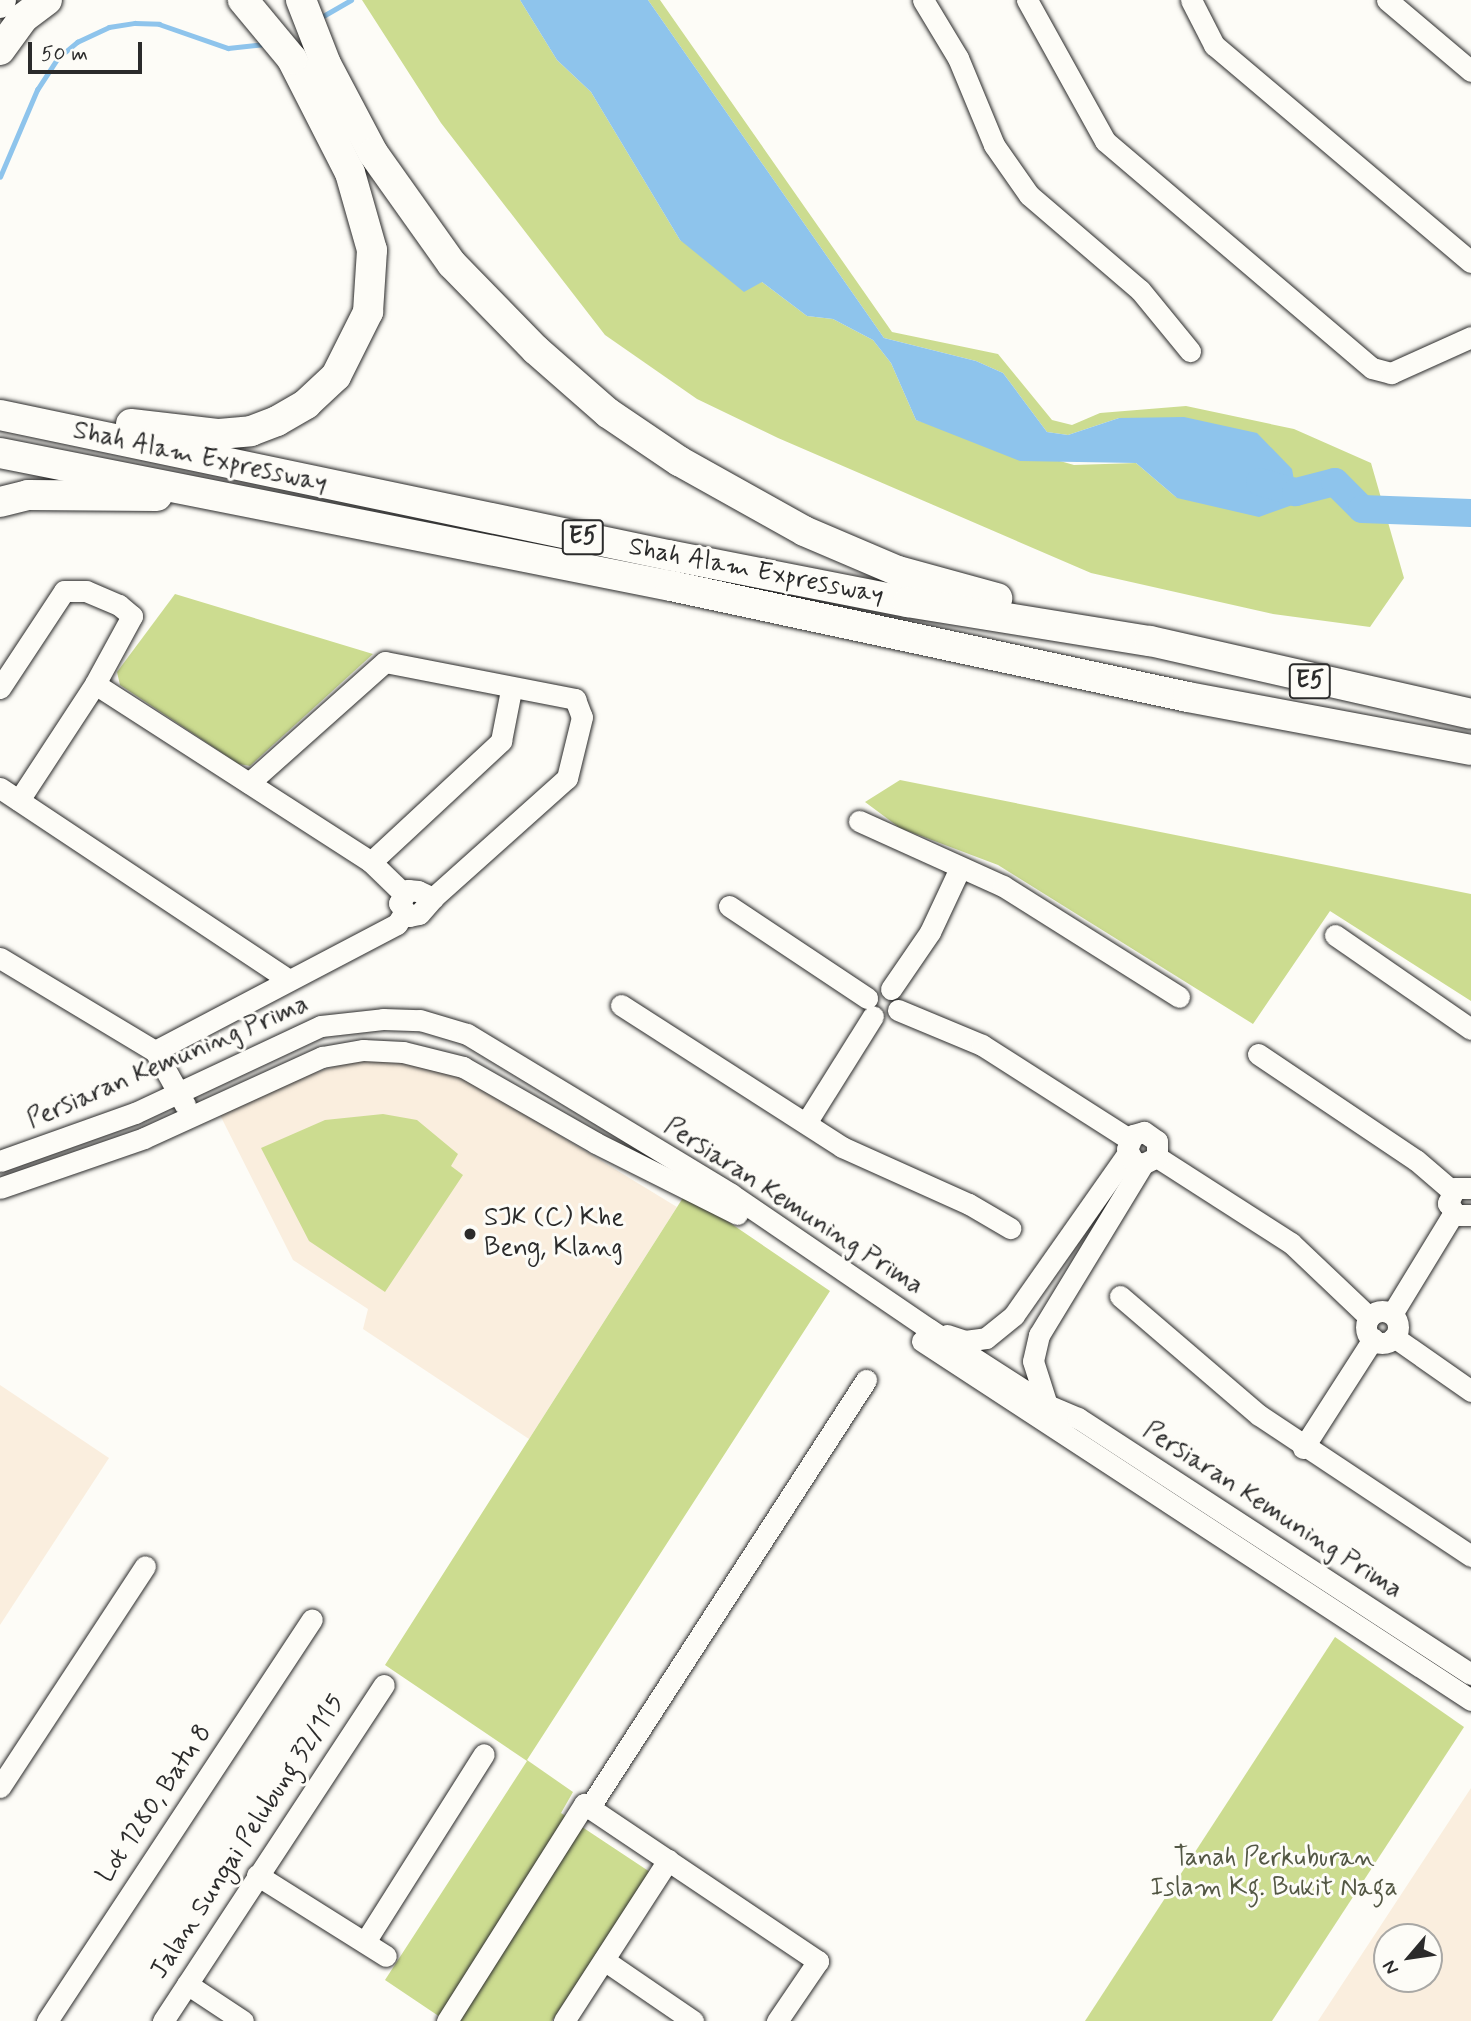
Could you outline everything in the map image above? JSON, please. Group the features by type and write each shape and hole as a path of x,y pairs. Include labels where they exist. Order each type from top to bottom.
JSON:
{"highway":[{"path":"0,50 23,18 47,0"},
{"path":"301,0 326,64 373,153 452,264 536,350 608,413 679,461 804,531 898,571 1060,611 1150,641"},
{"path":"10,417 93,417 219,434 251,431 306,404 336,376 368,312 372,250 351,173 292,59 252,8"},
{"name":"Shah Alam Expressway","path":"10,417 895,599 1150,641 1471,714"},
{"name":"Shah Alam Expressway","path":"0,453 199,495 683,589 1188,697 1471,750"},
{"path":"0,502 28,495 87,499 199,495"},
{"path":"1430,742 1471,759"}],"street":[{"path":"923,0 958,58 994,145 1029,195 1140,290 1190,351"},
{"path":"1027,0 1105,141 1364,362 1380,373 1391,373 1471,337"},
{"path":"1191,0 1214,45 1471,262"},
{"path":"1387,0 1471,71"},
{"path":"0,688 64,591 86,591 119,605 132,616 95,684 19,800"},
{"path":"155,1051 287,979 397,925 403,903 413,890 433,898 567,778 582,717 580,703 567,697 510,690 381,663 249,783"},
{"path":"95,684 371,862 403,903"},
{"path":"371,862 501,741 510,690"},
{"path":"0,788 287,979"},
{"path":"859,821 1044,909 1180,997"},
{"path":"891,989 930,932 960,868"},
{"path":"729,906 887,1019 898,1010"},
{"path":"1335,936 1471,1029"},
{"path":"0,958 155,1051 192,1116"},
{"path":"806,1123 870,1007 877,987 891,989 898,996 898,1010"},
{"path":"621,1005 842,1147 969,1204 1010,1228"},
{"path":"898,1010 982,1045 1139,1153 1291,1243 1369,1317"},
{"name":"Persiaran Kemuning Prima","path":"0,1161 64,1142 321,1026 383,1018 421,1020 467,1034 731,1194 929,1329 1047,1405 1078,1418 1471,1674"},
{"name":"Persiaran Kemuning Prima","path":"0,1188 87,1161 322,1057 363,1050 403,1052 463,1067 619,1154 724,1206 1142,1488 1471,1700"},
{"path":"1258,1054 1461,1189 1448,1202 1462,1214 1392,1314"},
{"path":"619,1154 630,1135"},
{"path":"929,1329 965,1341 986,1338 1014,1315 1139,1153"},
{"path":"1047,1405 1033,1361 1039,1335 1064,1294 1139,1153"},
{"path":"1040,1278 1064,1294"},
{"path":"1120,1296 1303,1448 1471,1556"},
{"path":"1369,1317 1382,1311 1392,1314"},
{"path":"1303,1448 1383,1338 1398,1328 1392,1314"},
{"path":"1369,1317 1367,1331 1471,1391"},
{"path":"589,1808 866,1380"},
{"path":"0,1787 145,1566"},
{"name":"Lot 1280, Batu 8","path":"47,2021 312,1619"},
{"name":"Jalan Sungai Pelubung 32/115","path":"163,2021 384,1685"},
{"path":"365,1942 484,1754"},
{"path":"447,2021 584,1804 818,1961 777,2021"},
{"path":"564,2021 668,1860"},
{"path":"257,1875 386,1956"},
{"path":"604,1960 693,2021"},
{"path":"187,1984 243,2021"}],"shaded area":[{"name":"SJK (C) Khe Beng, Klang","path":"355,1060 418,1064 467,1079 677,1207 529,1439 363,1329 368,1309 293,1260 218,1111 299,1078"},
{"path":"0,1385 109,1458 0,1625"},
{"path":"1471,1788 1471,2021 1318,2021 1373,1937 1373,1993 1443,1993 1443,1923 1382,1923"}],"green space":[{"path":"362,0 520,0 557,60 591,92 680,240 762,282 807,316 833,319 873,340 891,363 916,420 1074,465 1136,463 1177,498 1119,418 1068,435 1047,432 1003,373 976,361 884,338 648,0 660,0 892,332 998,354 1052,420 1072,425 1100,413 1186,406 1294,429 1371,463 1404,578 1370,627 1273,614 1091,573 778,438 697,399 605,335 441,123"},
{"path":"175,594 373,654 250,766 239,764 120,685 117,672"},
{"path":"900,780 1471,894 1471,1001 1330,911 1253,1024 998,865 900,828 865,802"},
{"path":"383,1114 417,1120 458,1154 451,1166 463,1175 385,1292 309,1241 261,1148 325,1120"},
{"path":"686,1193 830,1291 527,1760 573,1792 561,1813 650,1872 552,2021 446,2021 385,1980 527,1761 385,1665"},
{"name":"Tanah Perkuburan Islam Kg. Bukit Naga","path":"1335,1637 1464,1727 1272,2021 1085,2021"}],"water":[{"path":"520,0 648,0 884,338 976,361 1003,373 1047,432 1068,435 1119,418 1184,417 1257,433 1292,469 1298,503 1259,517 1177,498 1136,463 1020,461 916,420 891,363 873,340 833,319 807,316 762,282 744,292 680,240 591,92 557,60"}],"waterway":[{"path":"318,19 351,0"},
{"path":"0,177 37,90 58,58 77,42 109,27 135,23 159,24 228,48 267,44"},
{"path":"1260,482 1296,492 1335,482 1362,509 1471,513"}],"place":[{"name":"SJK (C) Khe Beng, Klang","path":"470,1234"}]}
